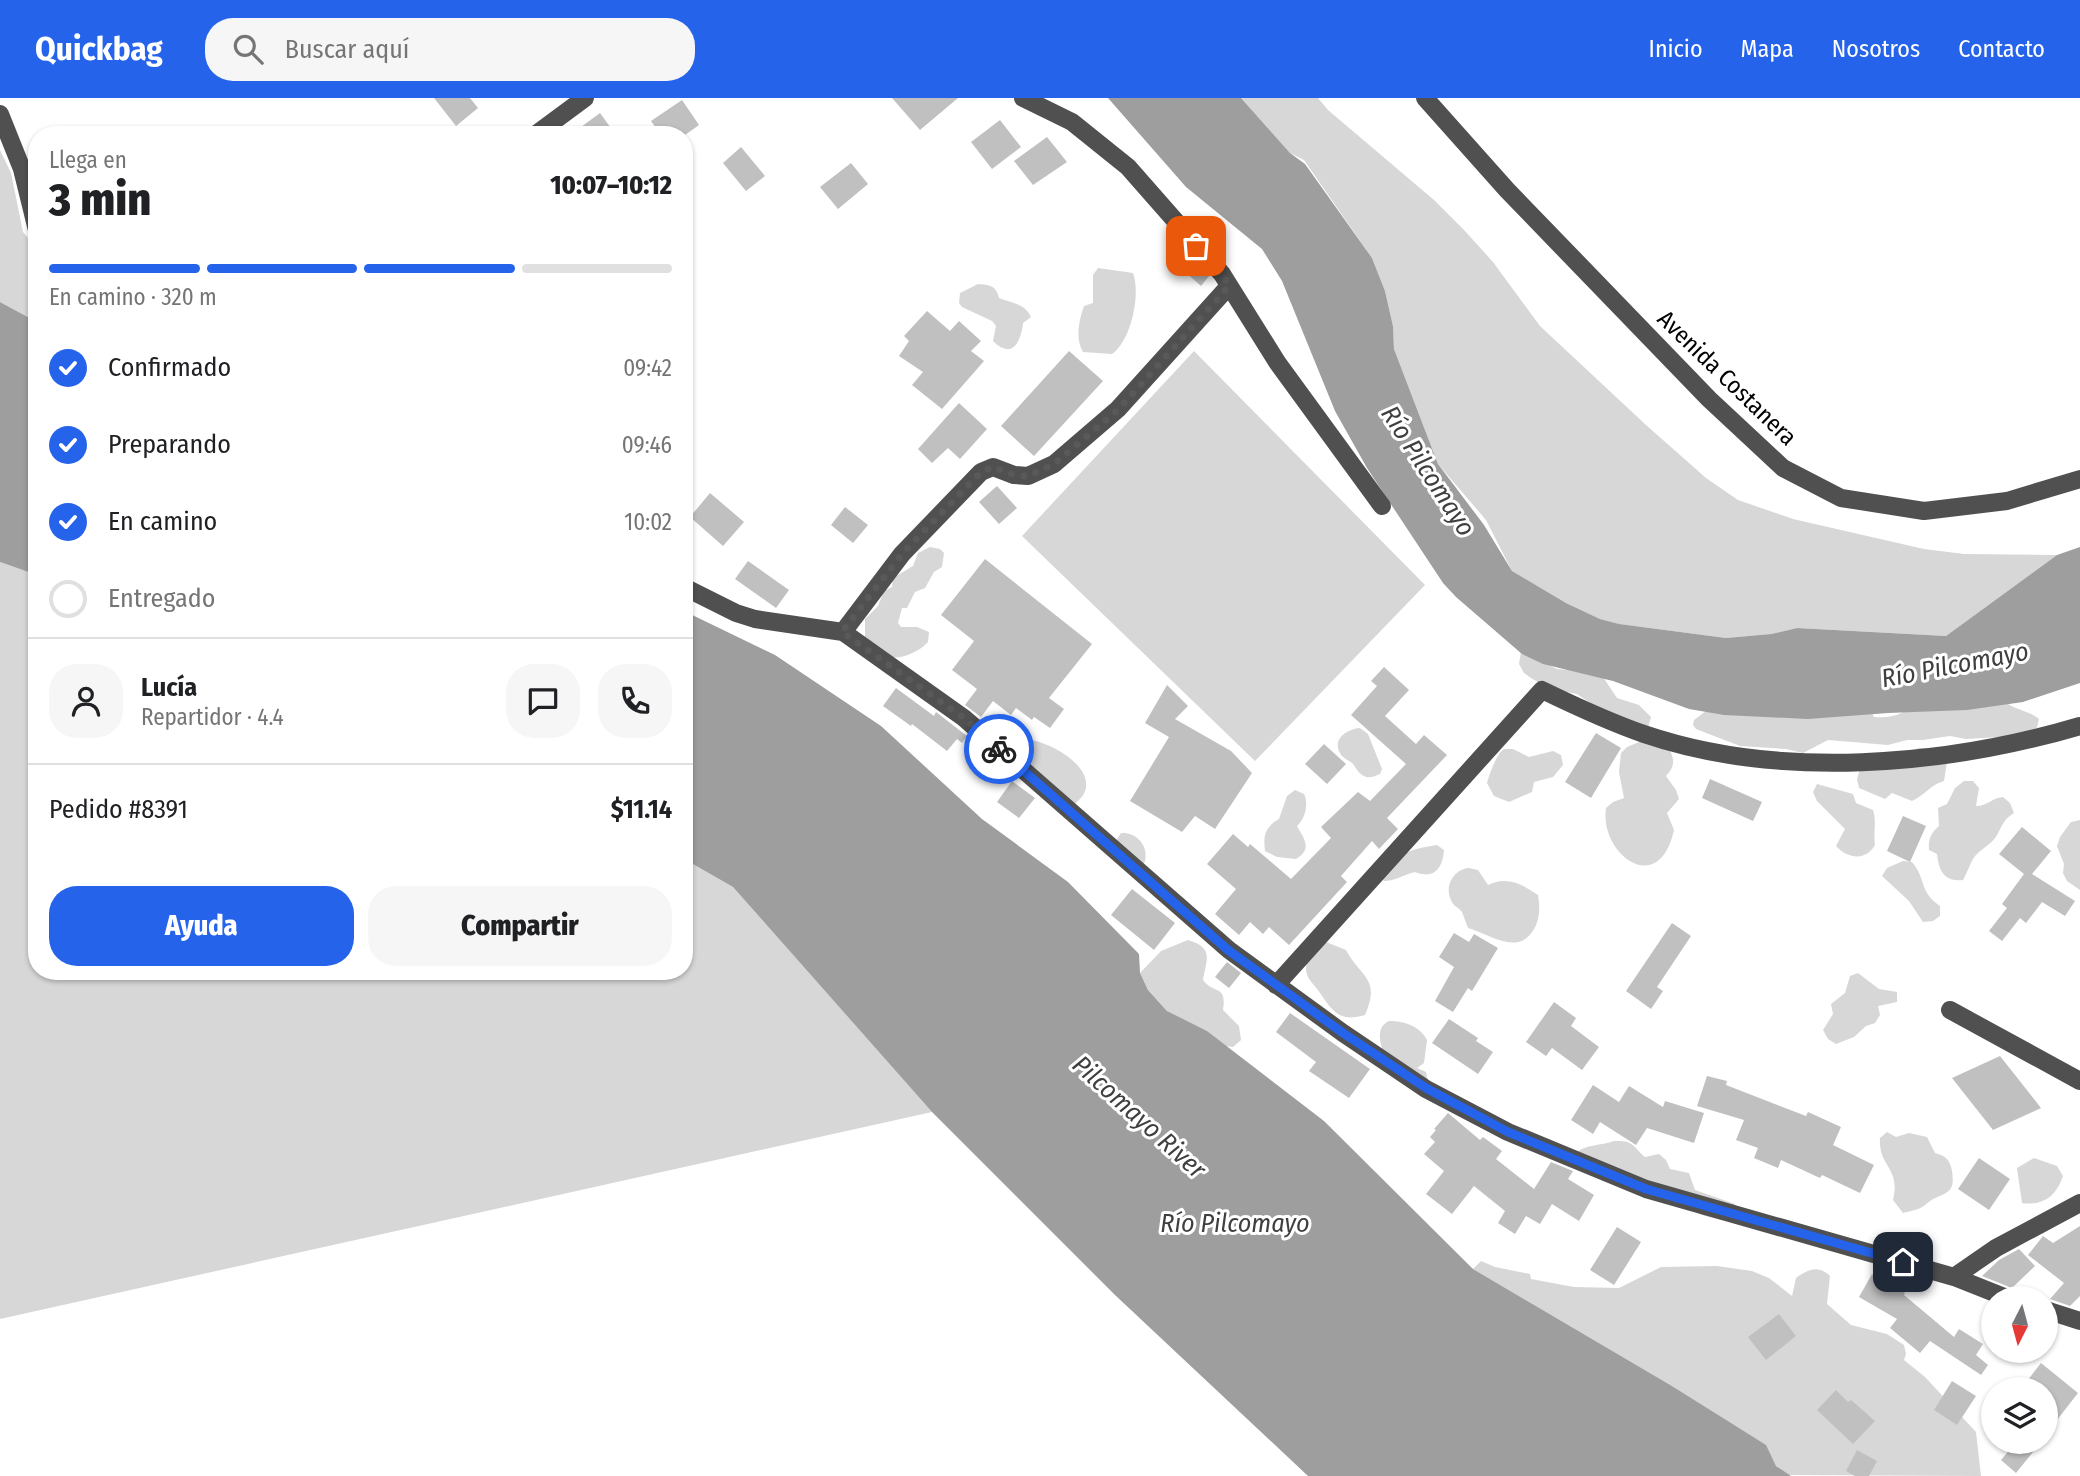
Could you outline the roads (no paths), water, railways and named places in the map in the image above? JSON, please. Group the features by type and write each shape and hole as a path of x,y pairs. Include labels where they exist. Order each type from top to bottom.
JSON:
{"street":[{"path":"547,126 585,98"},
{"path":"1023,98 1072,122 1128,167 1222,274 1277,362 1382,506"},
{"name":"Avenida Costanera","path":"1425,98 1507,190 1709,399 1783,468 1841,498 1924,511 2007,501 2080,479"},
{"path":"0,114 22,169 28,193"},
{"path":"842,632 902,554 981,472 993,467 1014,475 1028,476 1054,464 1118,410 1229,286"},
{"path":"693,592 736,613 755,619 842,632 964,718 1228,950 1426,1088 1508,1132 1646,1189 1954,1277 1981,1288"},
{"path":"1276,985 1542,690 1645,735 1702,749 1775,761 1850,763 1910,759 2077,731"},
{"path":"1950,1010 2080,1081"},
{"path":"1954,1277 1996,1248 2080,1203"},
{"path":"2058,1314 2080,1321"}],"water":[{"path":"1108,98 1241,98 1290,153 1305,164 1372,258 1385,291 1393,326 1394,349 1438,464 1484,525 1512,571 1566,603 1600,619 1619,624 1726,638 1771,634 1797,628 1946,636 2057,555 2080,547 2080,683 2023,702 1967,710 1808,719 1724,715 1689,709 1613,681 1543,664 1522,654 1443,583 1367,468 1335,411 1282,281 1262,249 1186,187"},
{"path":"0,302 28,317 28,572 0,562"},
{"name":"Río Pilcomayo","path":"693,615 775,655 881,726 982,819 1068,882 1139,954 1140,973 1148,990 1167,1011 1207,1031 1324,1121 1473,1269 1672,1386 1766,1445 1776,1466 1791,1476 1308,1476 1115,1295 932,1112 733,887 693,864"}],"water label":[{"name":"Pilcomayo River","path":"1139,1117"}]}
